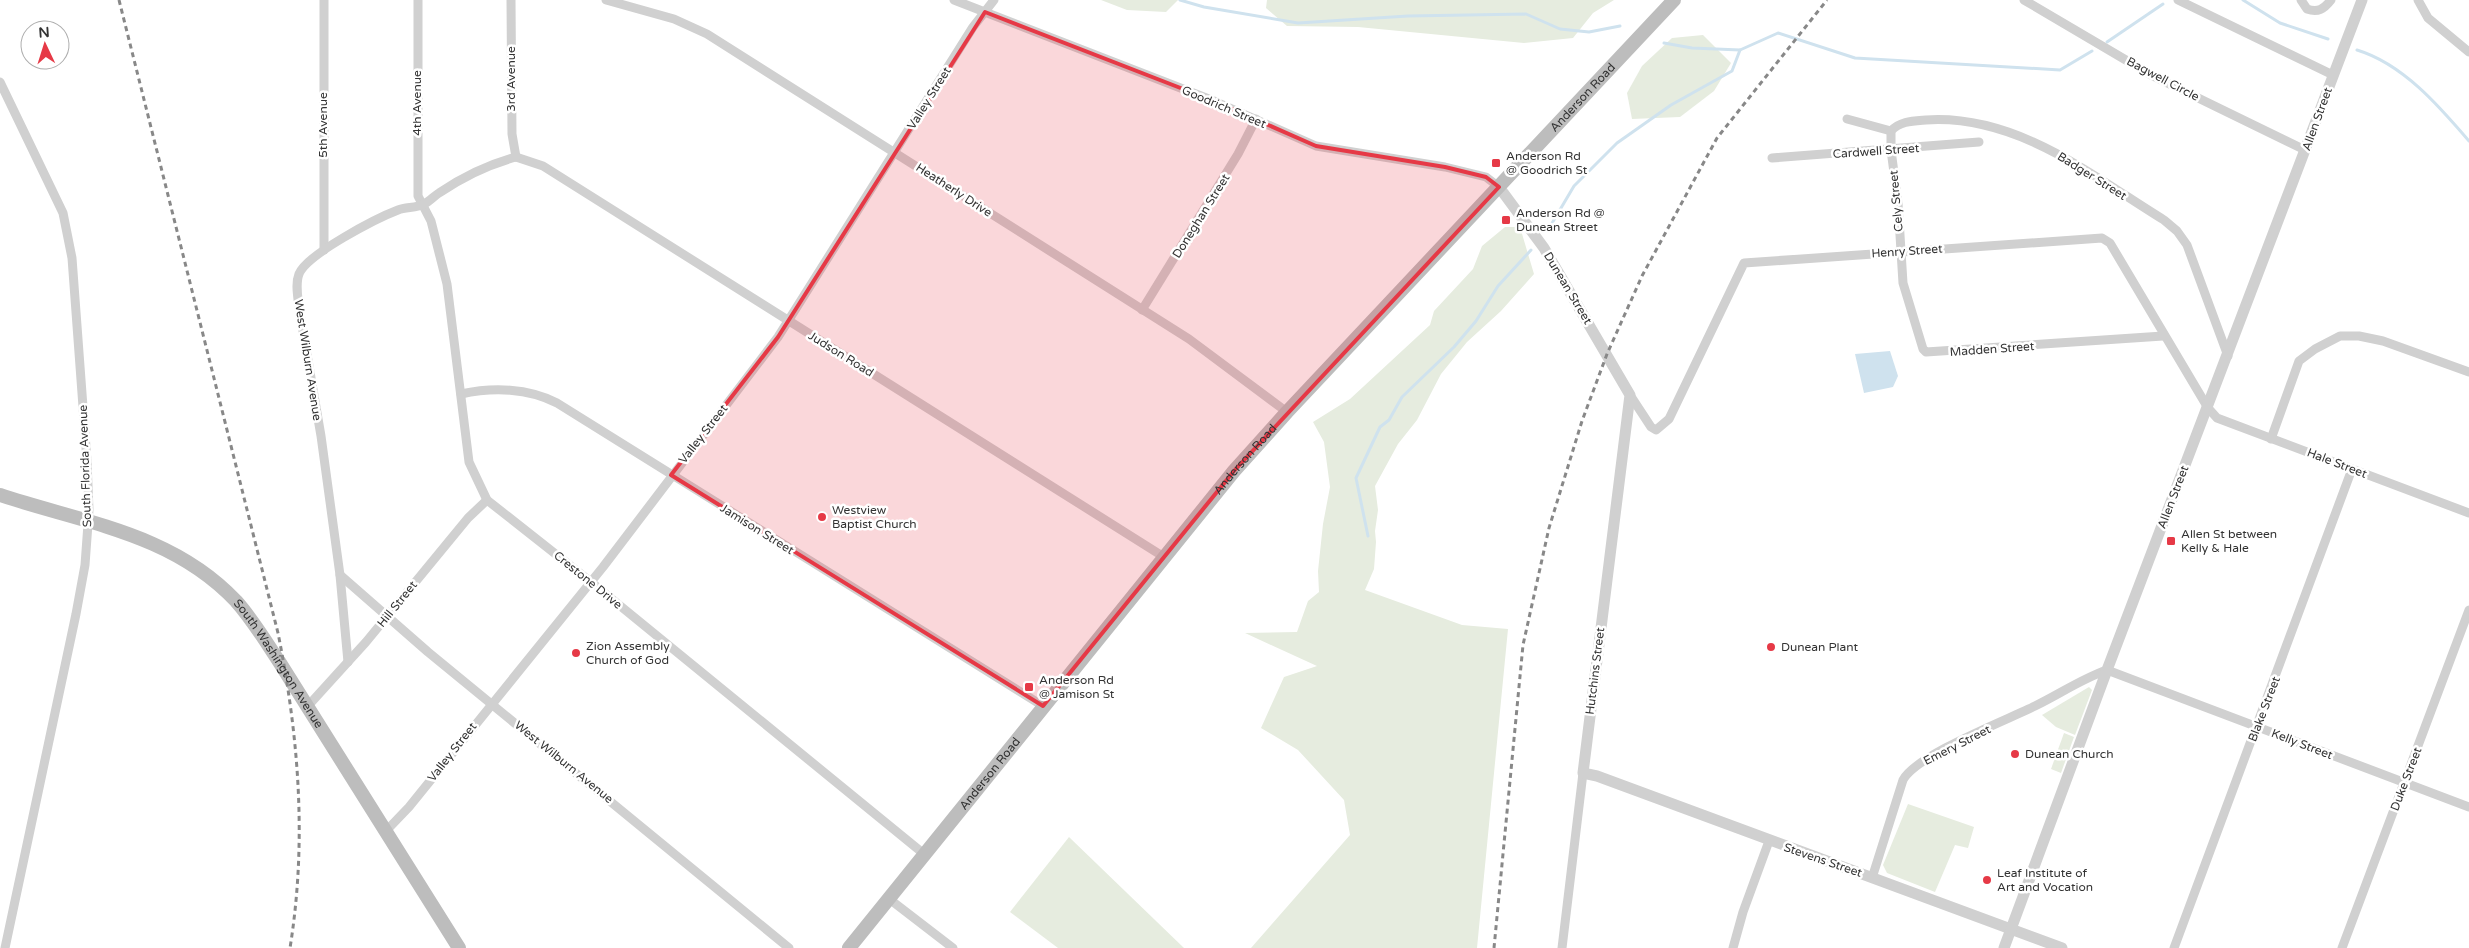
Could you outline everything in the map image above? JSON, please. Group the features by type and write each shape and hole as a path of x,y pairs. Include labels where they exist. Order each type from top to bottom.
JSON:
{"main road":[{"name":"Anderson Road","path":"849,948 1164,556 1287,412 1674,0"},
{"name":"South Washington Avenue","path":"0,496 127,532 157,544 188,562 215,582 236,601 254,624 459,948"}],"street":[{"name":"5th Avenue","path":"324,0 324,250"},
{"name":"4th Avenue","path":"418,0 416,179 418,196 423,205"},
{"name":"3rd Avenue","path":"512,0 512,134 516,157"},
{"name":"Heatherly Drive","path":"606,0 694,27 895,152 1189,340 1287,412"},
{"name":"Goodrich Street","path":"954,0 1256,120 1316,146 1445,167 1486,177 1499,187"},
{"name":"Valley Street","path":"386,831 408,807 591,582 788,321 973,27 994,0"},
{"name":"Bagwell Circle","path":"2024,0 2153,76 2305,150"},
{"path":"2178,0 2333,75"},
{"path":"2301,0 2307,9 2317,11 2326,7 2331,0"},
{"name":"Allen Street","path":"2004,948 2107,670 2362,0"},
{"path":"2430,0 2420,3 2432,23 2469,52"},
{"name":"South Florida Avenue","path":"0,82 53,190 68,234 75,286 87,461 88,522 85,565 5,948"},
{"path":"1847,119 1891,131 1891,150"},
{"name":"Badger Street","path":"1891,131 1900,123 1935,119 1970,121 2000,129 2032,141 2059,155 2164,220 2177,231 2187,245 2228,356"},
{"name":"Doneghan Street","path":"1142,310 1238,154 1256,120"},
{"name":"Cardwell Street","path":"1772,158 1979,142"},
{"name":"Cely Street","path":"1891,150 1901,251"},
{"name":"West Wilburn Avenue","path":"348,662 340,575 321,436 297,294 298,278 301,269 309,260 359,229 391,213 408,207 423,205 456,183 501,161 516,157"},
{"name":"Judson Road","path":"516,157 543,166 1164,556"},
{"name":"Dunean Street","path":"1499,187 1544,248 1630,395"},
{"name":"Crestone Drive","path":"423,205 431,221 447,284 469,462 487,500 591,582 924,854"},
{"name":"Henry Street","path":"1630,395 1651,427 1656,430 1669,419 1744,263 2086,238 2107,239 2208,408"},
{"name":"Madden Street","path":"1901,251 1903,283 1923,349 1926,352 2164,336"},
{"path":"2271,439 2299,361 2315,348 2340,336 2360,336 2383,340 2469,372"},
{"name":"Jamison Street","path":"461,394 473,391 515,390 544,396 1043,706"},
{"name":"Hutchins Street","path":"1562,948 1630,395"},
{"name":"Hale Street","path":"2208,408 2217,418 2469,513"},
{"name":"Blake Street","path":"2174,948 2352,469"},
{"name":"Hill Street","path":"307,707 387,617 468,518 487,500"},
{"name":"West Wilburn Avenue","path":"340,575 491,704 789,948"},
{"name":"Duke Street","path":"2342,948 2469,610"},
{"name":"Kelly Street","path":"2107,670 2469,807"},
{"name":"Emery Street","path":"1872,878 1903,780 1908,773 1935,755 2037,705 2088,676 2107,670"},
{"name":"Stevens Street","path":"1583,773 1606,779 2062,948"},
{"path":"1733,948 1743,912 1769,841"},
{"path":"888,898 953,948"}],"highlighted area":[{"path":"985,12 1214,101 1316,146 1445,167 1486,177 1499,187 1234,471 1043,706 671,475 778,337"}],"shaded area":[{"path":"1101,0 1178,0 1166,12 1127,10"},
{"path":"1267,0 1614,0 1593,13 1573,38 1524,43 1358,27 1287,26 1266,8"},
{"path":"1703,35 1731,63 1714,91 1680,117 1632,119 1627,93 1642,66 1672,38"},
{"path":"1505,227 1520,227 1534,274 1501,311 1467,342 1441,374 1417,420 1398,444 1375,486 1378,510 1375,531 1374,569 1365,590 1462,625 1508,629 1477,948 1251,948 1350,835 1344,800 1298,750 1261,728 1284,677 1317,666 1245,633 1297,632 1308,601 1319,592 1318,571 1323,524 1330,487 1324,442 1313,422 1350,399 1430,325 1434,311 1473,269 1482,246"},
{"path":"2089,687 2092,690 2075,735 2056,727 2042,715"},
{"path":"2064,733 2074,737 2061,773 2051,769"},
{"path":"1908,804 1974,827 1968,848 1955,845 1935,892 1887,873 1883,865"},
{"path":"1069,837 1184,948 1058,948 1010,912"}],"water":[{"path":"1890,351 1898,376 1893,387 1864,393 1855,354"}],"waterway":[{"path":"1180,0 1204,7 1298,23 1408,16 1526,14 1560,29 1589,32 1620,26"},
{"path":"2243,0 2280,23 2328,39"},
{"path":"2107,42 2163,4"},
{"path":"1664,43 1692,48 1740,50 1778,33 1855,58 2060,70 2092,51"},
{"path":"1548,230 1574,186 1617,143 1671,105 1732,71 1740,50"},
{"path":"2357,50 2374,56 2405,76 2433,101 2469,141"},
{"path":"1368,536 1356,478 1380,427 1389,420 1402,397 1454,347 1476,321 1498,286 1531,250"}],"railway":[{"path":"119,0 278,633 296,751 298,790 298,869 290,948"},
{"path":"1494,948 1523,645 1549,528 1582,421 1607,354 1642,276 1717,138 1827,0"}],"place":[{"name":"Anderson Rd @ Goodrich St","path":"1496,163"},
{"name":"Anderson Rd @ Dunean Street","path":"1506,220"},
{"name":"Westview Baptist Church","path":"822,517"},
{"name":"Allen St between Kelly & Hale","path":"2171,541"},
{"name":"Dunean Plant","path":"1771,647"},
{"name":"Zion Assembly Church of God","path":"576,653"},
{"name":"Anderson Rd @ Jamison St","path":"1029,687"},
{"name":"Dunean Church","path":"2015,754"},
{"name":"Leaf Institute of Art and Vocation","path":"1987,880"}]}
